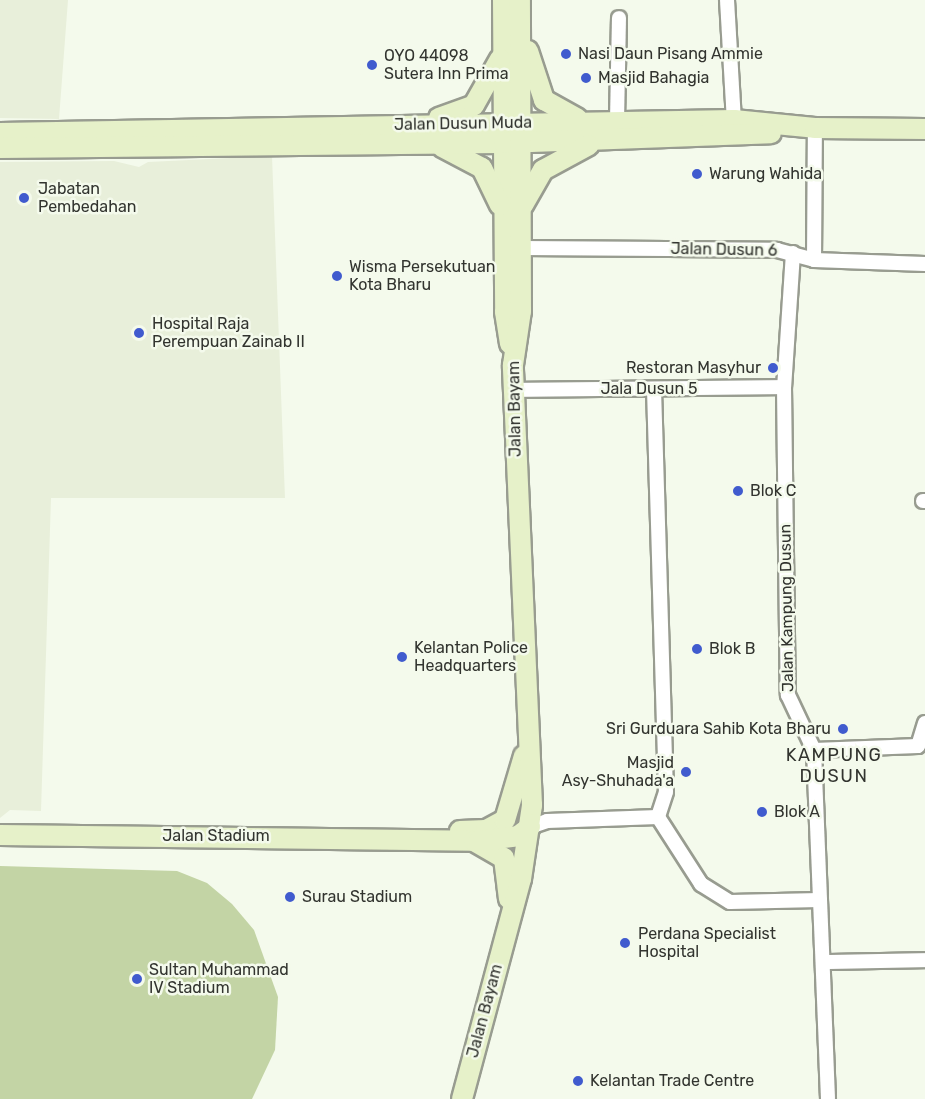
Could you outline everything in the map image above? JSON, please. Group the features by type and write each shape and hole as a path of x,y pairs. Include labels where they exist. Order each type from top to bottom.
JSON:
{"main road":[{"path":"503,0 503,52 512,122"},
{"path":"513,365 505,312 504,235 520,0"},
{"path":"520,22 544,100 569,117 608,127"},
{"path":"411,134 474,105 503,52"},
{"name":"Jalan Dusun Muda","path":"0,133 411,134 512,122 608,127 735,120 815,128 925,129"},
{"path":"521,210 543,171 608,127"},
{"path":"0,148 411,134 512,143 608,127 815,128"},
{"path":"411,134 456,151 482,168 496,190 504,235"},
{"name":"Jalan Bayam","path":"462,1099 508,923 530,827 532,779 526,747 513,390 513,365 521,311 521,210 512,143"},
{"name":"Jalan Bayam","path":"431,837 486,830 505,820 526,747"},
{"path":"474,841 518,836 530,827"},
{"name":"Jalan Stadium","path":"0,835 431,837"},
{"name":"Jalan Bayam","path":"431,837 474,841 504,858 508,923"}],"street":[{"path":"727,0 735,120"},
{"path":"608,127 620,18"},
{"path":"814,260 815,128"},
{"name":"Jalan Dusun 6","path":"521,248 793,253 814,260 925,264"},
{"name":"Jalan Kampung Dusun","path":"793,253 784,387 788,695 814,750 828,1099"},
{"name":"Jala Dusun 5","path":"513,390 784,387"},
{"path":"654,389 666,792 658,817"},
{"path":"814,750 918,746 925,723"},
{"path":"530,827 547,821 658,817"},
{"path":"658,817 701,884 730,902 820,900"},
{"path":"823,962 925,960"}],"shaded area":[{"path":"0,0 68,0 59,119 0,118"},
{"name":"Hospital Raja Perempuan Zainab II","path":"272,156 285,498 51,498 41,811 10,810 0,818 0,162 114,161 139,167 148,162"}],"green space":[{"name":"Sultan Muhammad IV Stadium","path":"0,866 177,871 207,883 232,904 254,930 278,997 275,1050 252,1099 0,1099"}],"place":[{"name":"Nasi Daun Pisang Ammie","path":"566,54"},
{"name":"OYO 44098 Sutera Inn Prima","path":"372,65"},
{"name":"Masjid Bahagia","path":"586,78"},
{"name":"Warung Wahida","path":"697,174"},
{"name":"Jabatan Pembedahan","path":"24,198"},
{"name":"Wisma Persekutuan Kota Bharu","path":"337,276"},
{"name":"Hospital Raja Perempuan Zainab II","path":"139,333"},
{"name":"Restoran Masyhur","path":"773,368"},
{"name":"Blok C","path":"738,491"},
{"name":"Blok B","path":"697,649"},
{"name":"Kelantan Police Headquarters","path":"402,657"},
{"name":"Sri Gurduara Sahib Kota Bharu","path":"843,729"},
{"name":"Masjid Asy-Shuhada'a","path":"686,772"},
{"name":"Blok A","path":"762,812"},
{"name":"Surau Stadium","path":"290,897"},
{"name":"Perdana Specialist Hospital","path":"625,943"},
{"name":"Sultan Muhammad IV Stadium","path":"137,979"},
{"name":"Kelantan Trade Centre","path":"578,1081"}],"district":[{"name":"KAMPUNG DUSUN","path":"834,766"}]}
